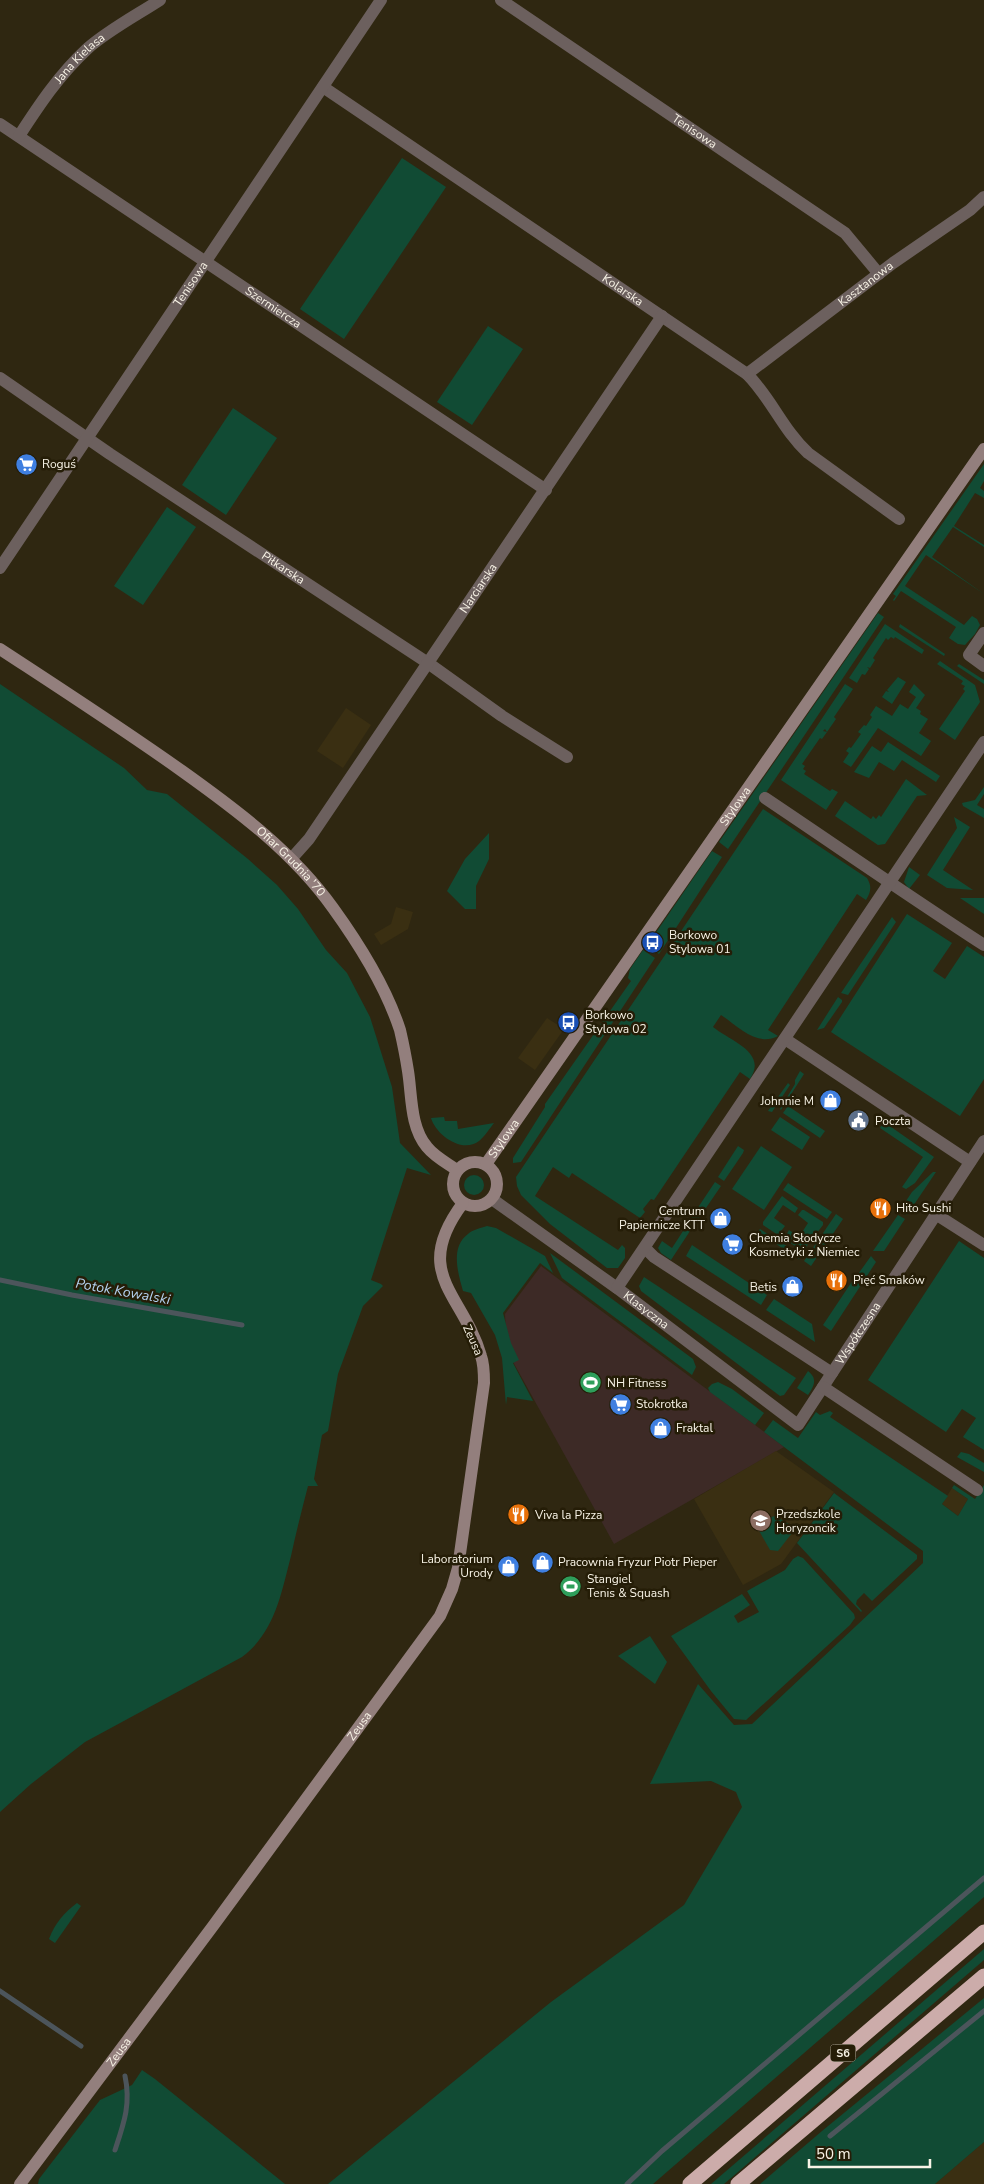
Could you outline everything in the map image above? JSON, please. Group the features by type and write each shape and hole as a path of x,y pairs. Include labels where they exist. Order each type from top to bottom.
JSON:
{"highway":[{"name":"S6","path":"690,2184 984,1932"},
{"name":"S6","path":"738,2184 984,1976"}],"street":[{"name":"Jana Kielasa","path":"18,136 46,94 88,48 160,0"},
{"name":"Tenisowa","path":"0,568 381,0"},
{"name":"Tenisowa","path":"501,0 845,233 879,274"},
{"name":"Kolarska","path":"323,87 748,374 758,384 798,443 808,453 899,519"},
{"name":"Szermiercza","path":"0,124 546,490"},
{"name":"Kasztanowa","path":"748,374 879,274 970,210 984,198"},
{"name":"Narciarska","path":"292,858 309,840 662,316"},
{"name":"Piłkarska","path":"0,378 428,664 502,716 567,757"},
{"name":"Stylowa","path":"486,1164 984,449"},
{"path":"984,633 969,655 984,666"},
{"name":"Ofiar Grudnia '70","path":"0,649 143,743 205,787 292,858 333,908 362,953 388,1000 400,1031 408,1070 413,1112 420,1136 427,1147 457,1170"},
{"path":"617,1288 984,742"},
{"path":"765,798 984,945"},
{"path":"785,1039 970,1162"},
{"name":"Współczesna","path":"798,1425 984,1141"},
{"path":"470,1162 486,1164 493,1170 497,1180 497,1190 492,1199 478,1206 470,1206 463,1203 456,1196 453,1188 453,1179 457,1170 470,1162"},
{"name":"Klasyczna","path":"492,1199 617,1288 798,1425"},
{"name":"Zeusa","path":"20,2184 213,1926 440,1616 452,1589 462,1546 484,1383 482,1358 473,1334 454,1302 441,1272 441,1246 448,1225 463,1203"},
{"path":"937,1215 984,1245"},
{"path":"645,1248 654,1256 832,1373"},
{"path":"823,1387 977,1490"}],"shaded area":[{"path":"346,708 371,725 343,768 317,751"},
{"path":"396,907 413,912 408,929 381,945 374,934 391,924"},
{"path":"547,1018 564,1029 535,1070 518,1058"},
{"path":"541,1266 784,1447 614,1544 507,1351 505,1314"},
{"name":"Przedszkole Horyzoncik","path":"776,1451 834,1492 781,1564 743,1585 694,1499"},
{"path":"952,1488 968,1499 958,1516 942,1504"},
{"path":"984,2142 984,2184 935,2184 957,2165"}],"green space":[{"path":"402,158 446,187 344,339 300,309"},
{"path":"488,326 523,349 472,425 437,402"},
{"path":"233,408 277,438 226,515 182,485"},
{"path":"984,464 984,481 980,488 984,491 984,498 975,493 954,526 984,545 984,547 953,527 932,557 984,594 926,555 905,586 964,625 972,616 977,619 980,625 965,645 958,644 949,638 956,627 901,591 894,601 896,596 893,594"},
{"path":"167,507 196,527 143,605 114,586"},
{"path":"878,613 884,617 728,849 719,842"},
{"path":"885,624 924,650 922,654 895,637 894,639 891,637 888,640 886,638 873,658 875,660 870,668 867,667 869,669 865,675 862,674 857,683 849,678"},
{"path":"900,624 945,654 944,656 899,627"},
{"path":"940,661 975,685 980,702 955,740 939,729 965,691 963,689 965,686 961,684 963,681 937,664"},
{"path":"959,664 984,680 984,684 957,666"},
{"path":"898,677 906,682 892,704 882,697 886,691 889,692 887,690"},
{"path":"0,684 124,768 147,790 167,794 248,859 277,885 298,909 326,950 347,973 370,1017 392,1087 400,1143 431,1175 407,1168 371,1280 383,1286 363,1306 338,1374 328,1431 322,1435 314,1479 318,1486 308,1486 280,1598 262,1636 242,1657 85,1742 31,1784 0,1812"},
{"path":"845,684 853,689 834,717 836,719 827,732 822,739 820,738 802,764 805,766 803,769 806,771 804,774 830,791 832,789 838,792 826,810 781,780"},
{"path":"914,684 925,695 916,708 921,711 920,714 928,719 919,733 931,741 921,756 878,728 851,767 843,762 849,753 846,751 849,747 851,748 861,734 858,732 864,725 866,726 876,706 892,716 900,704 908,709 916,697 909,692"},
{"path":"888,742 940,776 936,782 902,760 894,771 879,762 869,778 854,772 872,746 881,752"},
{"path":"906,779 927,795 917,796 885,844 878,845 835,816 845,801 871,819 873,816 876,819 879,815 881,817"},
{"path":"984,787 984,794 977,805 984,809 984,818 963,806 962,803 975,800"},
{"path":"763,809 867,878 870,886 869,894 866,900 857,894 768,1030 778,1036 770,1039 755,1037 741,1030 721,1015 713,1027 737,1042 751,1054 754,1061 754,1070 750,1079 740,1072 654,1200 651,1199 643,1209 645,1212 640,1218 572,1173 569,1178 553,1167 535,1196 618,1250 622,1245 625,1248 625,1258 618,1268 607,1268 550,1224 521,1195 516,1177"},
{"path":"954,817 970,827 943,870 973,890 947,888 927,875 957,828"},
{"path":"489,833 489,859 476,886 476,909 465,909 447,891 465,859"},
{"path":"712,851 722,857 659,954 652,949 660,938 655,934"},
{"path":"909,867 920,875 909,889 904,882"},
{"path":"960,898 984,898 984,914"},
{"path":"907,914 952,943 933,971 945,979 967,946 984,957 984,1079 960,1116 831,1032"},
{"path":"892,917 896,922 848,995 841,993"},
{"path":"643,950 655,958 521,1162 513,1163 513,1158 545,1107 545,1104 631,981 628,978 630,969"},
{"path":"838,997 842,1002 824,1028 817,1030"},
{"path":"800,1071 804,1074 781,1110 780,1109 795,1084"},
{"path":"788,1083 790,1085 772,1112 768,1111"},
{"path":"788,1106 825,1131 820,1138 783,1113"},
{"path":"444,1117 445,1121 457,1121 458,1129 494,1123 479,1141 465,1145 451,1141 438,1131 431,1118"},
{"path":"780,1117 810,1137 802,1150 771,1130"},
{"path":"884,1122 934,1157 915,1183 906,1189 902,1187 923,1157 880,1128"},
{"path":"738,1146 744,1150 743,1153 724,1181 718,1177"},
{"path":"761,1146 792,1167 764,1210 732,1189"},
{"path":"933,1172 936,1172 907,1215 900,1210 912,1192"},
{"path":"474,1175 481,1178 484,1185 481,1192 474,1195 467,1192 464,1185 467,1178"},
{"path":"715,1182 721,1186 695,1224 689,1221"},
{"path":"788,1183 832,1212 827,1219 783,1190"},
{"path":"782,1196 798,1208 795,1213 783,1205 774,1218 785,1226 778,1235 763,1225 763,1222"},
{"path":"802,1210 823,1222 823,1225 803,1251 784,1239 789,1230 799,1237 808,1223 798,1215"},
{"path":"836,1214 843,1219 811,1266 804,1261"},
{"path":"898,1215 905,1219 884,1251 873,1251"},
{"path":"487,1226 496,1228 545,1256 553,1273 540,1263 503,1313 511,1343 519,1360 513,1363 533,1401 507,1397 506,1405 502,1358 495,1335 471,1293 463,1291 461,1284 457,1253 462,1239 477,1229"},
{"path":"685,1228 690,1231 671,1260 661,1253 658,1248 662,1241 672,1248"},
{"path":"760,1229 801,1255 799,1259 758,1232"},
{"path":"959,1241 984,1258 984,1450 963,1437 976,1418 962,1409 946,1432 868,1380"},
{"path":"692,1245 767,1295 761,1305 686,1256"},
{"path":"550,1253 693,1359 696,1367 692,1375 562,1278"},
{"path":"871,1256 876,1262 863,1282 856,1277"},
{"path":"644,1277 796,1378 784,1395 780,1396 641,1291 639,1286"},
{"path":"853,1280 861,1285 831,1331 823,1325"},
{"path":"774,1299 812,1324 815,1342 766,1310"},
{"path":"808,1371 813,1377 814,1383 808,1395 797,1388"},
{"path":"718,1382 732,1389 764,1413 755,1425 710,1392 708,1388"},
{"path":"830,1411 833,1413 830,1417 948,1496 942,1504 958,1516 968,1499 952,1488 954,1485 975,1499 984,1485 984,1897 653,2184 328,2184 551,2002 684,1905 742,1807 736,1792 711,1781 650,1784 698,1684 734,1725 752,1724 923,1563 923,1551 764,1432 773,1420 798,1438 816,1412 820,1415"},
{"path":"961,1452 969,1454 984,1463 984,1472 957,1457"},
{"path":"834,1493 917,1555 917,1559 872,1601 864,1593 857,1600 856,1604 861,1612 797,1543"},
{"path":"775,1516 796,1528 778,1551 770,1550 758,1529 761,1520"},
{"path":"798,1556 803,1558 854,1614 855,1618 850,1625 746,1720 734,1719 671,1636 742,1594 750,1605 734,1616 738,1623 759,1612 747,1591 785,1570 793,1559"},
{"path":"650,1636 667,1662 655,1684 618,1656"},
{"path":"77,1903 81,1906 55,1943 49,1939 54,1928"},
{"path":"984,1949 984,1960 724,2184 711,2184"},
{"path":"984,1998 984,2142 935,2184 760,2184 822,2131"},
{"path":"142,2070 285,2184 38,2184 39,2179 100,2100 132,2085"}],"waterway":[{"name":"Potok Kowalski","path":"0,1280 72,1295 242,1325"},
{"path":"627,2184 662,2151 984,1878"},
{"path":"0,1991 81,2046"},
{"path":"830,2136 984,2011"},
{"path":"115,2150 127,2105 125,2076"}],"place":[{"name":"Roguś","path":"26,464"},
{"name":"Borkowo Stylowa 01","path":"653,942"},
{"name":"Borkowo Stylowa 02","path":"569,1022"},
{"name":"Johnnie M","path":"830,1101"},
{"name":"Poczta","path":"859,1121"},
{"name":"Hito Sushi","path":"880,1208"},
{"name":"Centrum Papiernicze KTT","path":"721,1218"},
{"name":"Chemia Słodycze Kosmetyki z Niemiec","path":"733,1245"},
{"name":"Pięć Smaków","path":"837,1280"},
{"name":"Betis","path":"793,1287"},
{"name":"NH Fitness","path":"591,1383"},
{"name":"Stokrotka","path":"620,1404"},
{"name":"Fraktal","path":"660,1428"},
{"name":"Viva la Pizza","path":"519,1515"},
{"name":"Przedszkole Horyzoncik","path":"760,1521"},
{"name":"Pracownia Fryzur Piotr Pieper","path":"542,1562"},
{"name":"Laboratorium Urody","path":"509,1566"},
{"name":"Stangiel Tenis & Squash","path":"571,1586"}]}
